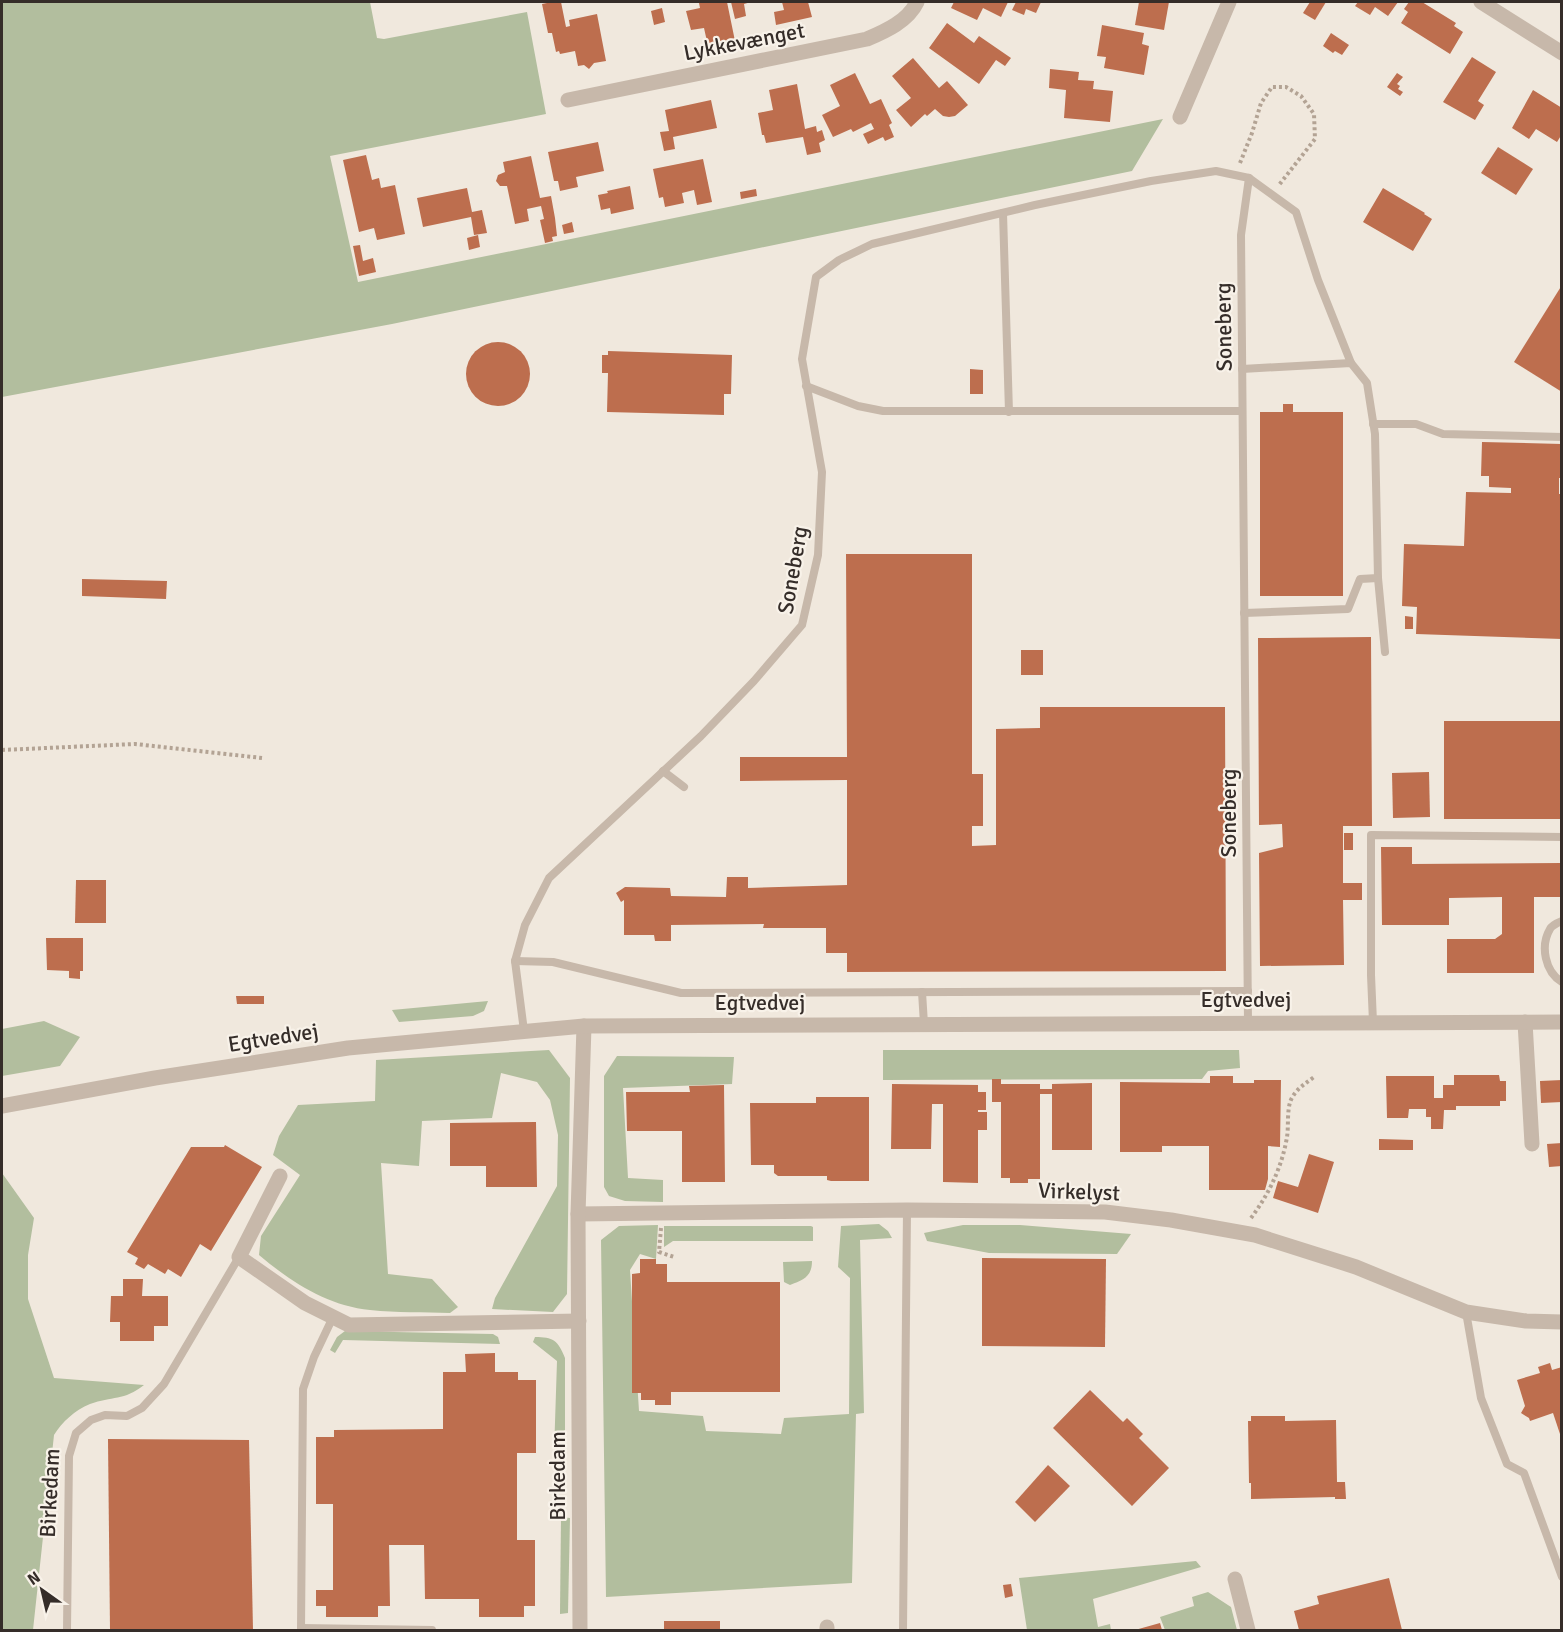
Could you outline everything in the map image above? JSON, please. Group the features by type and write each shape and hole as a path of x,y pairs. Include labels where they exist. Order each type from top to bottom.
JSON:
{"street":[{"name":"Lykkevænget","path":"568,99 867,39 885,32 901,20 917,2"},
{"path":"1180,117 1229,2"},
{"path":"1481,2 1562,53"},
{"path":"1525,1022 1532,1144"},
{"name":"Egtvedvej","path":"2,1106 155,1078 348,1048 584,1026 1562,1022"},
{"name":"Birkedam","path":"580,1630 578,1214 584,1026"},
{"name":"Birkedam","path":"239,1257 280,1176"},
{"name":"Virkelyst","path":"578,1214 908,1210 1105,1212 1171,1220 1255,1235 1356,1267 1467,1312 1526,1321 1562,1322"},
{"path":"239,1257 305,1303 349,1325 579,1321"},
{"path":"1235,1579 1248,1630"}],"lane":[{"name":"Soneberg","path":"524,1031 515,961 525,925 549,878 701,736 754,681 802,625 818,555 822,472 802,359 816,277 839,260 872,244 1151,181 1216,171 1249,178 1240,235 1248,1022"},
{"path":"1249,178 1296,212 1318,280 1351,363 1367,383 1373,424 1378,578 1385,652"},
{"path":"1003,213 1009,412"},
{"path":"1242,369 1351,363"},
{"path":"807,386 858,406 883,411 1242,411"},
{"path":"1373,424 1416,424 1443,434 1562,437"},
{"path":"1244,613 1347,609 1360,579 1378,578"},
{"path":"663,771 684,787"},
{"path":"1373,1022 1371,835 1562,837"},
{"path":"1562,921 1551,927 1546,940 1545,958 1551,972 1562,982"},
{"path":"515,961 553,962 681,993 1248,991"},
{"path":"922,992 924,1024"},
{"path":"903,1630 908,1210"},
{"name":"Birkedam","path":"67,1630 69,1456 76,1433 91,1420 105,1415 127,1416 142,1408 164,1384 239,1257"},
{"path":"1467,1312 1481,1398 1507,1464 1524,1473 1562,1576"},
{"path":"333,1317 314,1357 303,1389 301,1629 432,1630"}],"path":[{"path":"1235,175 1261,103 1272,87 1286,87 1301,96 1314,114 1315,139 1303,157 1271,194"},
{"path":"2,750 135,744 262,758"},
{"path":"1239,1232 1259,1206 1275,1178 1287,1139 1291,1098 1300,1087 1314,1077"},
{"path":"662,1213 659,1252 674,1257"}],"green space":[{"path":"2,2 370,2 377,38 384,39 527,12 546,114 330,156 358,282 1163,119 1132,171 392,324 2,397"},
{"path":"488,1001 484,1011 473,1016 399,1022 392,1010"},
{"path":"44,1021 80,1037 60,1066 2,1076 2,1029"},
{"path":"549,1050 570,1078 567,1294 553,1312 492,1309 495,1298 557,1186 558,1135 550,1100 537,1082 501,1073 492,1118 422,1121 419,1166 381,1163 388,1274 432,1279 458,1307 450,1313 390,1312 354,1308 311,1291 259,1255 261,1236 300,1175 273,1155 279,1136 298,1105 375,1101 376,1060"},
{"path":"883,1050 1239,1050 1240,1068 1208,1071 1202,1079 883,1080"},
{"path":"617,1056 734,1057 732,1084 623,1088 628,1178 663,1180 663,1202 625,1201 609,1196 604,1187 604,1076"},
{"path":"2,1173 34,1218 28,1255 28,1299 54,1378 144,1385 130,1394 84,1407 69,1417 54,1435 33,1630 2,1630"},
{"path":"879,1224 888,1231 892,1238 860,1240 864,1413 856,1414 852,1583 606,1597 601,1240 619,1226 658,1225 656,1259 640,1254 630,1270 639,1411 703,1416 706,1431 781,1434 784,1418 849,1414 850,1278 838,1267 841,1226"},
{"path":"963,1225 1020,1225 1131,1234 1117,1254 989,1253 927,1241 924,1233"},
{"path":"664,1226 811,1226 813,1227 813,1241 673,1241 664,1247"},
{"path":"812,1261 806,1277 790,1285 784,1282 783,1262"},
{"path":"345,1331 493,1334 498,1337 500,1344 343,1340 335,1353 330,1350 337,1337"},
{"path":"535,1337 551,1339 557,1343 565,1358 565,1454 554,1453 557,1361 533,1342"},
{"path":"561,1517 570,1518 568,1613 560,1614"},
{"path":"1196,1561 1201,1567 1093,1599 1098,1627 1110,1624 1111,1630 1027,1630 1019,1578"},
{"path":"1208,1592 1231,1607 1237,1630 1165,1630 1160,1617 1194,1606 1192,1597"}],"building":[{"path":"561,2 566,27 570,26 569,20 597,14 606,61 594,63 589,69 584,65 578,66 575,51 560,54 559,51 556,52 552,33 548,33 542,4"},
{"path":"727,2 735,41 708,46 704,28 691,30 686,11 700,8 699,3"},
{"path":"731,2 751,2 744,4 746,16 735,19"},
{"path":"782,2 808,2 812,17 776,25 774,12 784,10"},
{"path":"954,2 1008,2 1001,17 983,8 977,20 951,8"},
{"path":"1016,2 1041,2 1036,13 1026,9 1024,15 1012,10"},
{"path":"1139,2 1169,2 1164,30 1135,25"},
{"path":"1310,2 1326,2 1315,20 1303,13"},
{"path":"1358,2 1398,2 1388,16 1375,7 1370,15 1355,6"},
{"path":"1409,2 1422,2 1456,23 1454,26 1463,32 1450,54 1401,23 1408,12 1404,9"},
{"path":"662,8 665,22 654,25 651,11"},
{"path":"947,23 974,43 979,36 1011,58 1005,66 996,60 979,84 929,48"},
{"path":"1102,25 1144,33 1142,44 1149,46 1144,75 1104,68 1106,57 1097,56"},
{"path":"1331,33 1349,45 1342,55 1335,51 1333,53 1323,46"},
{"path":"1472,57 1496,72 1478,101 1484,105 1475,120 1443,102"},
{"path":"913,58 939,88 947,81 968,105 955,116 949,117 943,116 935,109 927,116 925,114 911,127 896,110 911,98 892,76"},
{"path":"1050,69 1079,72 1078,80 1094,81 1093,89 1113,91 1110,122 1064,118 1066,90 1049,88"},
{"path":"855,73 870,104 881,99 892,123 889,125 894,137 885,141 883,137 868,144 863,134 874,129 871,123 853,132 851,129 833,137 822,115 840,106 830,85"},
{"path":"1397,73 1403,77 1397,84 1400,86 1398,89 1403,92 1400,96 1387,87"},
{"path":"797,84 805,129 816,126 817,132 822,130 825,140 819,143 821,152 807,155 803,137 766,143 762,135 758,113 773,110 769,90"},
{"path":"1533,90 1562,108 1562,134 1557,142 1536,129 1529,139 1512,128"},
{"path":"711,100 717,128 673,137 675,149 664,151 660,132 669,131 665,110"},
{"path":"598,142 604,171 576,177 578,187 560,191 558,181 554,181 548,152"},
{"path":"1498,147 1533,169 1516,195 1481,173"},
{"path":"366,155 372,180 379,178 381,188 395,185 405,234 377,240 374,228 359,232 343,160"},
{"path":"531,156 540,198 551,196 555,218 557,236 552,237 553,241 545,243 540,220 544,219 541,206 527,209 529,221 515,224 507,186 500,186 496,181 498,175 505,172 503,162"},
{"path":"703,159 712,202 697,205 694,190 682,193 684,203 665,207 663,197 659,198 653,169"},
{"path":"630,186 634,209 611,214 610,208 601,210 598,195"},
{"path":"467,188 472,212 482,210 487,233 474,235 471,217 423,227 417,198"},
{"path":"1383,188 1432,219 1413,251 1363,222"},
{"path":"756,189 757,196 741,199 740,192"},
{"path":"572,222 574,232 564,234 562,225"},
{"path":"478,235 480,247 469,250 467,238"},
{"path":"360,245 363,261 373,258 376,272 359,276 353,246"},
{"path":"1562,285 1562,392 1514,362"},
{"path":"492,342 504,342 521,351 528,362 530,374 528,386 521,397 504,406 492,406 480,401 471,392 466,380 466,368 471,356 480,347"},
{"path":"608,351 732,355 731,394 724,394 724,415 607,412 608,373 602,373 602,355 608,355"},
{"path":"970,369 983,370 983,394 970,394"},
{"path":"1283,404 1293,404 1293,412 1343,412 1343,596 1260,596 1260,412 1283,412"},
{"path":"1482,442 1562,444 1562,478 1559,478 1559,494 1562,494 1562,639 1416,634 1417,607 1402,606 1404,544 1464,546 1466,492 1511,493 1511,488 1489,487 1489,476 1481,476"},
{"path":"846,554 972,554 972,774 983,774 983,826 972,826 972,846 996,845 996,729 1040,728 1040,707 1225,707 1226,971 847,972 847,953 826,953 826,928 763,928 764,924 671,925 671,941 655,941 654,935 624,935 624,900 621,902 616,893 625,887 670,888 671,896 726,897 727,877 748,877 748,888 847,885 847,780 740,781 740,757 847,757"},
{"path":"82,579 167,581 166,599 82,596"},
{"path":"1405,616 1413,617 1413,629 1405,629"},
{"path":"1371,637 1372,826 1343,826 1343,883 1362,883 1362,900 1343,900 1344,965 1260,966 1259,853 1283,847 1282,824 1259,825 1258,638"},
{"path":"1021,650 1043,650 1043,675 1021,675"},
{"path":"1444,721 1562,721 1562,819 1444,819"},
{"path":"1429,772 1430,817 1393,818 1392,773"},
{"path":"1344,833 1353,833 1353,850 1344,850"},
{"path":"1381,847 1412,847 1412,864 1562,863 1562,897 1534,897 1534,973 1447,973 1447,939 1495,939 1502,934 1502,897 1449,898 1449,925 1382,925"},
{"path":"76,880 106,880 106,923 75,923"},
{"path":"46,938 83,938 83,971 80,971 80,979 69,978 69,971 47,970"},
{"path":"236,996 264,996 264,1004 237,1004"},
{"path":"1454,1075 1499,1075 1500,1081 1506,1081 1506,1101 1500,1101 1500,1106 1456,1106 1456,1110 1444,1110 1443,1129 1431,1129 1431,1117 1426,1117 1426,1109 1409,1109 1408,1118 1387,1118 1386,1076 1434,1076 1434,1098 1443,1098 1443,1085 1454,1085"},
{"path":"1210,1076 1233,1076 1233,1083 1281,1080 1280,1147 1268,1146 1268,1179 1265,1190 1209,1190 1209,1146 1162,1146 1162,1152 1120,1152 1120,1082 1210,1083"},
{"path":"992,1079 1001,1079 1001,1084 1040,1084 1040,1089 1052,1089 1052,1084 1092,1083 1092,1150 1052,1150 1052,1094 1040,1094 1040,1179 1028,1179 1028,1183 1010,1183 1010,1178 1001,1178 1001,1102 992,1102"},
{"path":"1562,1080 1562,1102 1541,1103 1540,1081"},
{"path":"892,1084 978,1085 978,1092 986,1092 986,1110 978,1110 978,1112 987,1112 987,1130 978,1130 978,1183 943,1182 943,1104 932,1104 931,1149 891,1149"},
{"path":"724,1085 725,1182 682,1182 682,1131 627,1131 626,1092 690,1092 689,1086"},
{"path":"816,1097 869,1097 869,1181 831,1181 827,1180 827,1176 778,1176 774,1173 774,1165 751,1165 750,1103 816,1103"},
{"path":"536,1122 537,1187 486,1187 486,1166 450,1166 450,1123"},
{"path":"1379,1139 1413,1140 1413,1150 1379,1150"},
{"path":"1562,1143 1562,1166 1549,1167 1547,1144"},
{"path":"225,1145 262,1167 211,1251 200,1244 181,1277 168,1269 165,1274 148,1264 144,1269 135,1264 138,1258 127,1252 191,1147 224,1147"},
{"path":"1309,1154 1334,1162 1318,1213 1273,1198 1278,1181 1298,1187"},
{"path":"982,1258 1106,1259 1105,1347 982,1346"},
{"path":"640,1259 656,1259 656,1264 667,1264 667,1282 780,1282 780,1392 671,1392 671,1405 655,1405 655,1400 641,1400 641,1393 632,1393 632,1274 640,1273"},
{"path":"123,1279 143,1279 142,1296 168,1296 168,1326 154,1326 154,1341 120,1341 120,1322 110,1322 111,1296 123,1296"},
{"path":"495,1353 495,1372 518,1372 518,1380 536,1380 536,1453 517,1453 517,1540 535,1540 535,1606 524,1606 524,1617 479,1617 479,1599 425,1599 424,1545 389,1545 390,1606 378,1606 378,1617 326,1617 326,1606 316,1606 316,1590 333,1590 333,1504 316,1504 316,1437 334,1437 334,1430 443,1429 443,1372 466,1372 465,1354"},
{"path":"1550,1363 1552,1370 1562,1367 1561,1437 1553,1413 1530,1421 1521,1413 1525,1406 1517,1380 1540,1373 1538,1367"},
{"path":"1090,1390 1123,1422 1127,1418 1143,1434 1139,1438 1169,1468 1132,1506 1053,1428"},
{"path":"1251,1416 1285,1416 1285,1421 1336,1420 1337,1482 1345,1482 1346,1499 1335,1499 1335,1497 1251,1499 1248,1421 1251,1421"},
{"path":"108,1439 249,1440 253,1630 110,1630"},
{"path":"1048,1465 1070,1486 1035,1522 1015,1502"},
{"path":"1389,1578 1402,1630 1299,1630 1294,1611 1319,1604 1317,1596"},
{"path":"1011,1584 1013,1596 1005,1598 1003,1585"},
{"path":"664,1621 720,1621 720,1630 664,1630"},
{"path":"1160,1623 1162,1630 1135,1630"}]}
